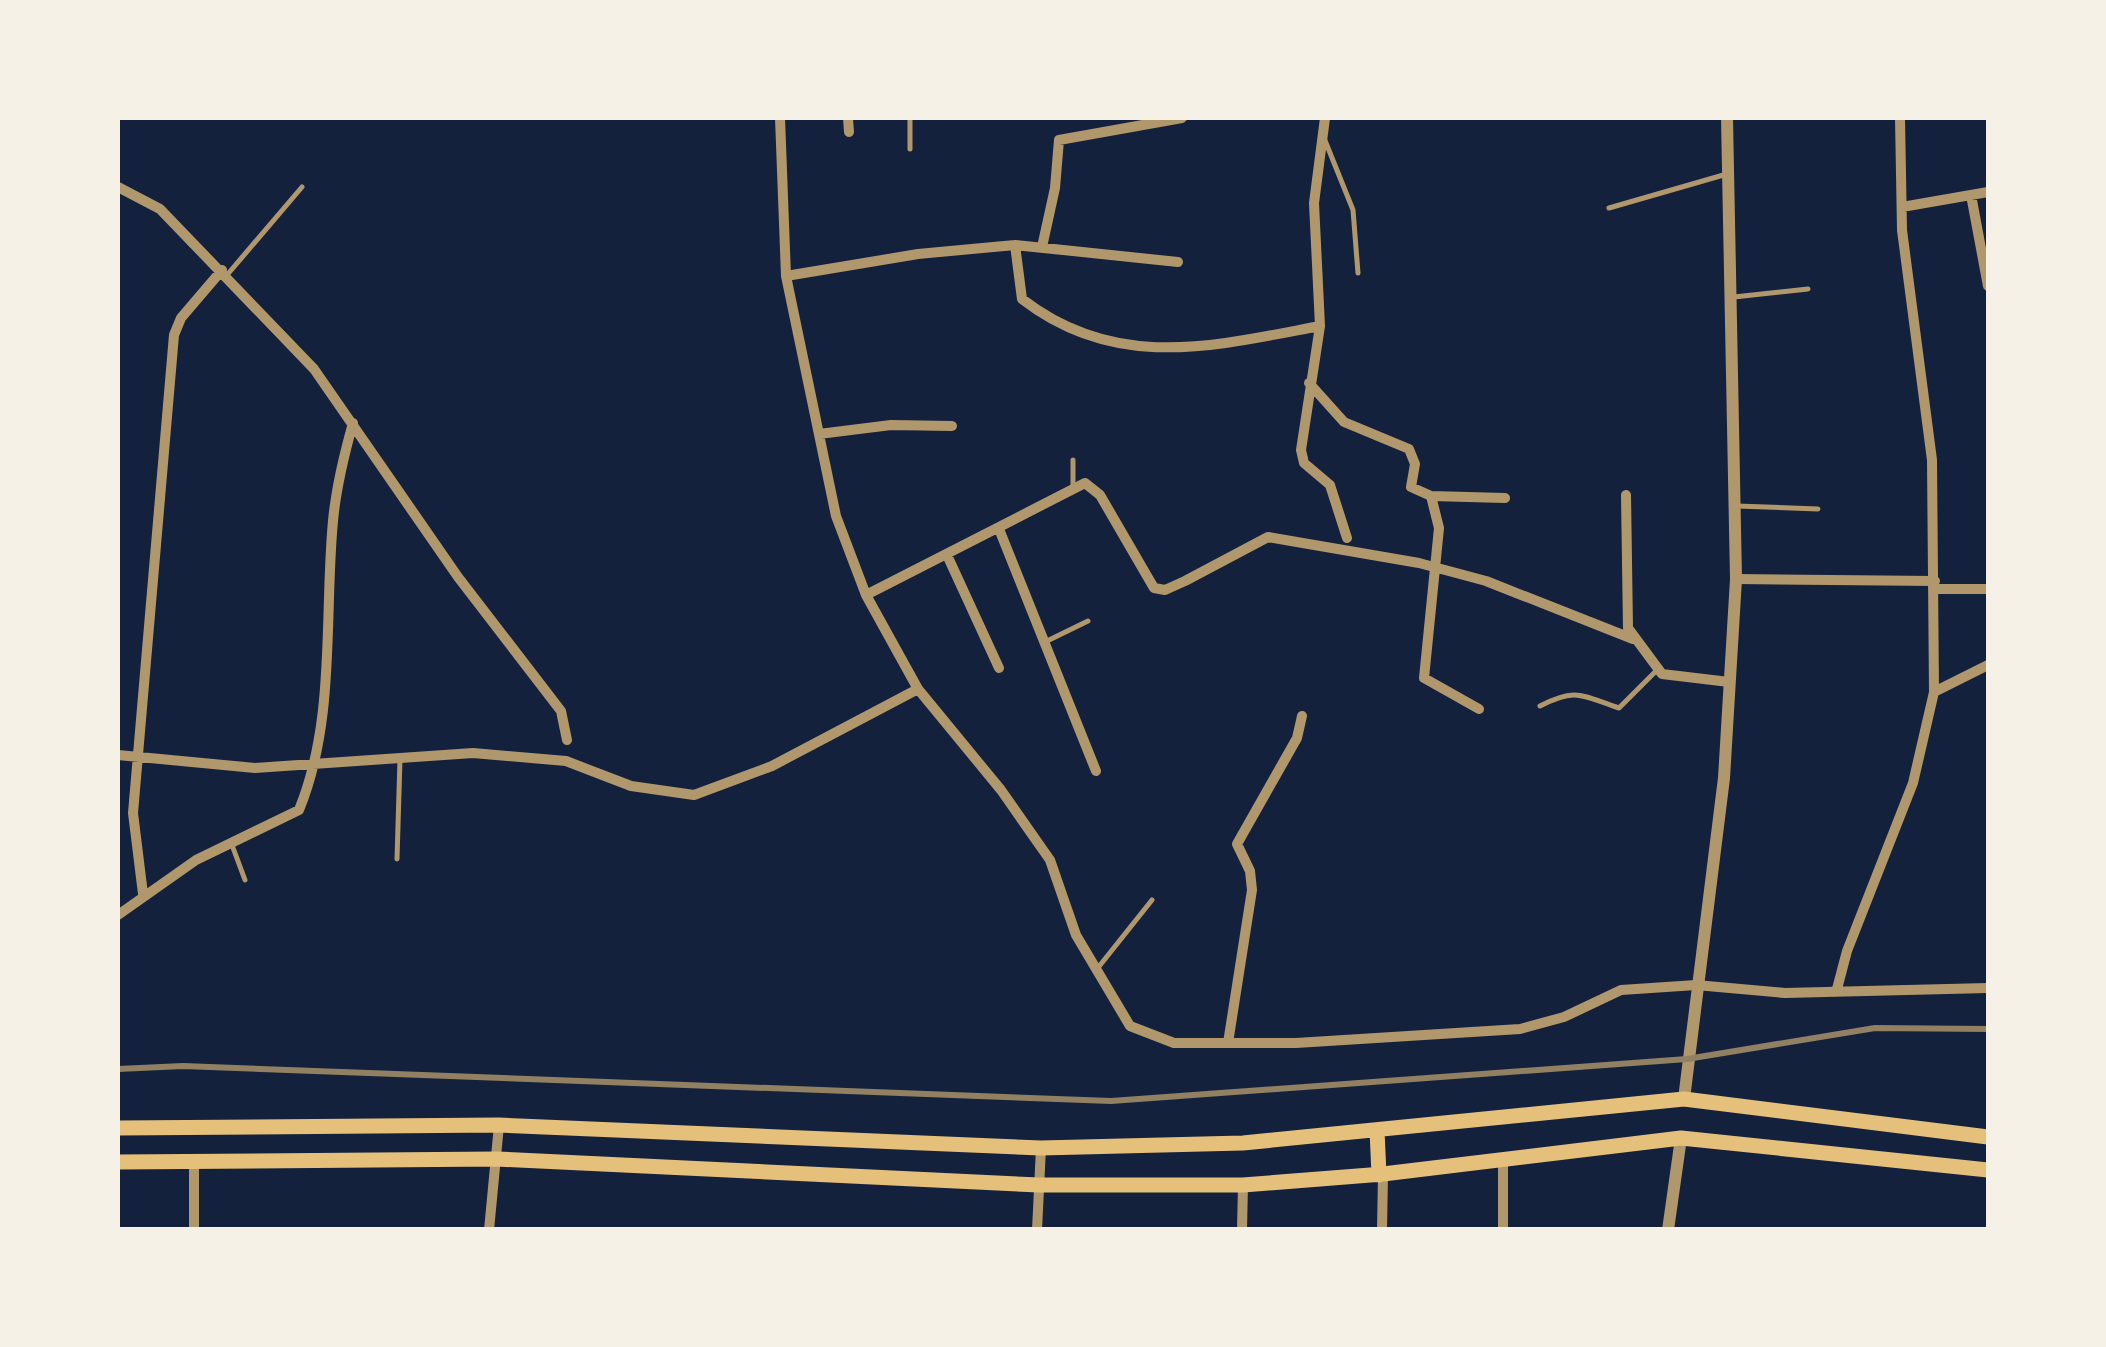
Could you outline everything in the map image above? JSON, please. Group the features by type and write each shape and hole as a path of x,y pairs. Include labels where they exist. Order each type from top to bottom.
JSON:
{"main road":[{"path":"118,1128 499,1125 1041,1148 1243,1143 1684,1099 1988,1137"},
{"path":"358,1126 358,1160"},
{"path":"1377,1130 1381,1174"},
{"path":"118,1162 497,1159 1039,1185 1243,1185 1381,1174 1682,1138 1988,1170"}],"street":[{"path":"780,118 786,276 836,516 866,595 918,689 1001,790 1050,860 1076,935 1124,1020 1139,1032 1174,1044 1296,1044 1520,1029 1564,1017 1621,990 1696,985 1785,993 1988,988"},
{"path":"848,118 849,132"},
{"path":"1042,247 1055,188 1059,140 1182,118"},
{"path":"1326,118 1314,203 1320,326 1300,450 1304,463 1330,485 1347,538"},
{"path":"1684,1099 1724,778 1736,579 1728,118"},
{"path":"1836,989 1846,952 1913,783 1934,692 1932,460 1902,207 1900,118"},
{"path":"118,186 160,209 314,369 458,577 561,712 567,740"},
{"path":"1902,207 1988,192"},
{"path":"1971,196 1988,286"},
{"path":"786,276 918,254 1015,245 1178,262"},
{"path":"1015,245 1022,298 1095,336 1155,351 1222,345 1320,326"},
{"path":"144,894 132,813 174,334 181,318 224,273"},
{"path":"1309,383 1344,422 1409,448 1415,464 1411,486 1414,492 1505,498"},
{"path":"118,914 231,842 299,810 313,764 326,672 333,519 352,423"},
{"path":"819,434 891,424 952,426"},
{"path":"866,595 1084,484 1094,486 1154,588 1164,590 1185,581 1268,537 1436,568 1486,582 1632,638 1648,654 1656,670 1730,682"},
{"path":"1626,495 1627,612 1632,638"},
{"path":"1431,496 1439,528 1424,678 1479,709"},
{"path":"999,530 1047,640 1096,771"},
{"path":"947,555 999,668"},
{"path":"1736,579 1988,589"},
{"path":"1934,692 1988,665"},
{"path":"118,755 255,768 473,753 566,761 631,786 694,795 772,766 918,689"},
{"path":"1228,1043 1252,890 1250,870 1237,844 1297,738 1302,716"},
{"path":"489,1230 499,1125"},
{"path":"1668,1230 1682,1138"},
{"path":"1037,1230 1041,1148"},
{"path":"1502,1159 1503,1230"},
{"path":"194,1162 194,1230"},
{"path":"1381,1174 1382,1230"},
{"path":"1242,1230 1243,1185"}],"lane":[{"path":"910,118 910,149"},
{"path":"1323,135 1354,210 1358,272"},
{"path":"1609,208 1730,174"},
{"path":"224,273 302,187"},
{"path":"1731,298 1808,289"},
{"path":"1073,460 1073,489"},
{"path":"1734,506 1818,510"},
{"path":"1047,640 1088,620"},
{"path":"1540,706 1564,694 1579,693 1619,708 1656,670"},
{"path":"397,859 400,759"},
{"path":"231,842 245,880"},
{"path":"1096,972 1152,900"}],"railway":[{"path":"118,1069 183,1066 1111,1101 1687,1059 1875,1028 1988,1029"}]}
